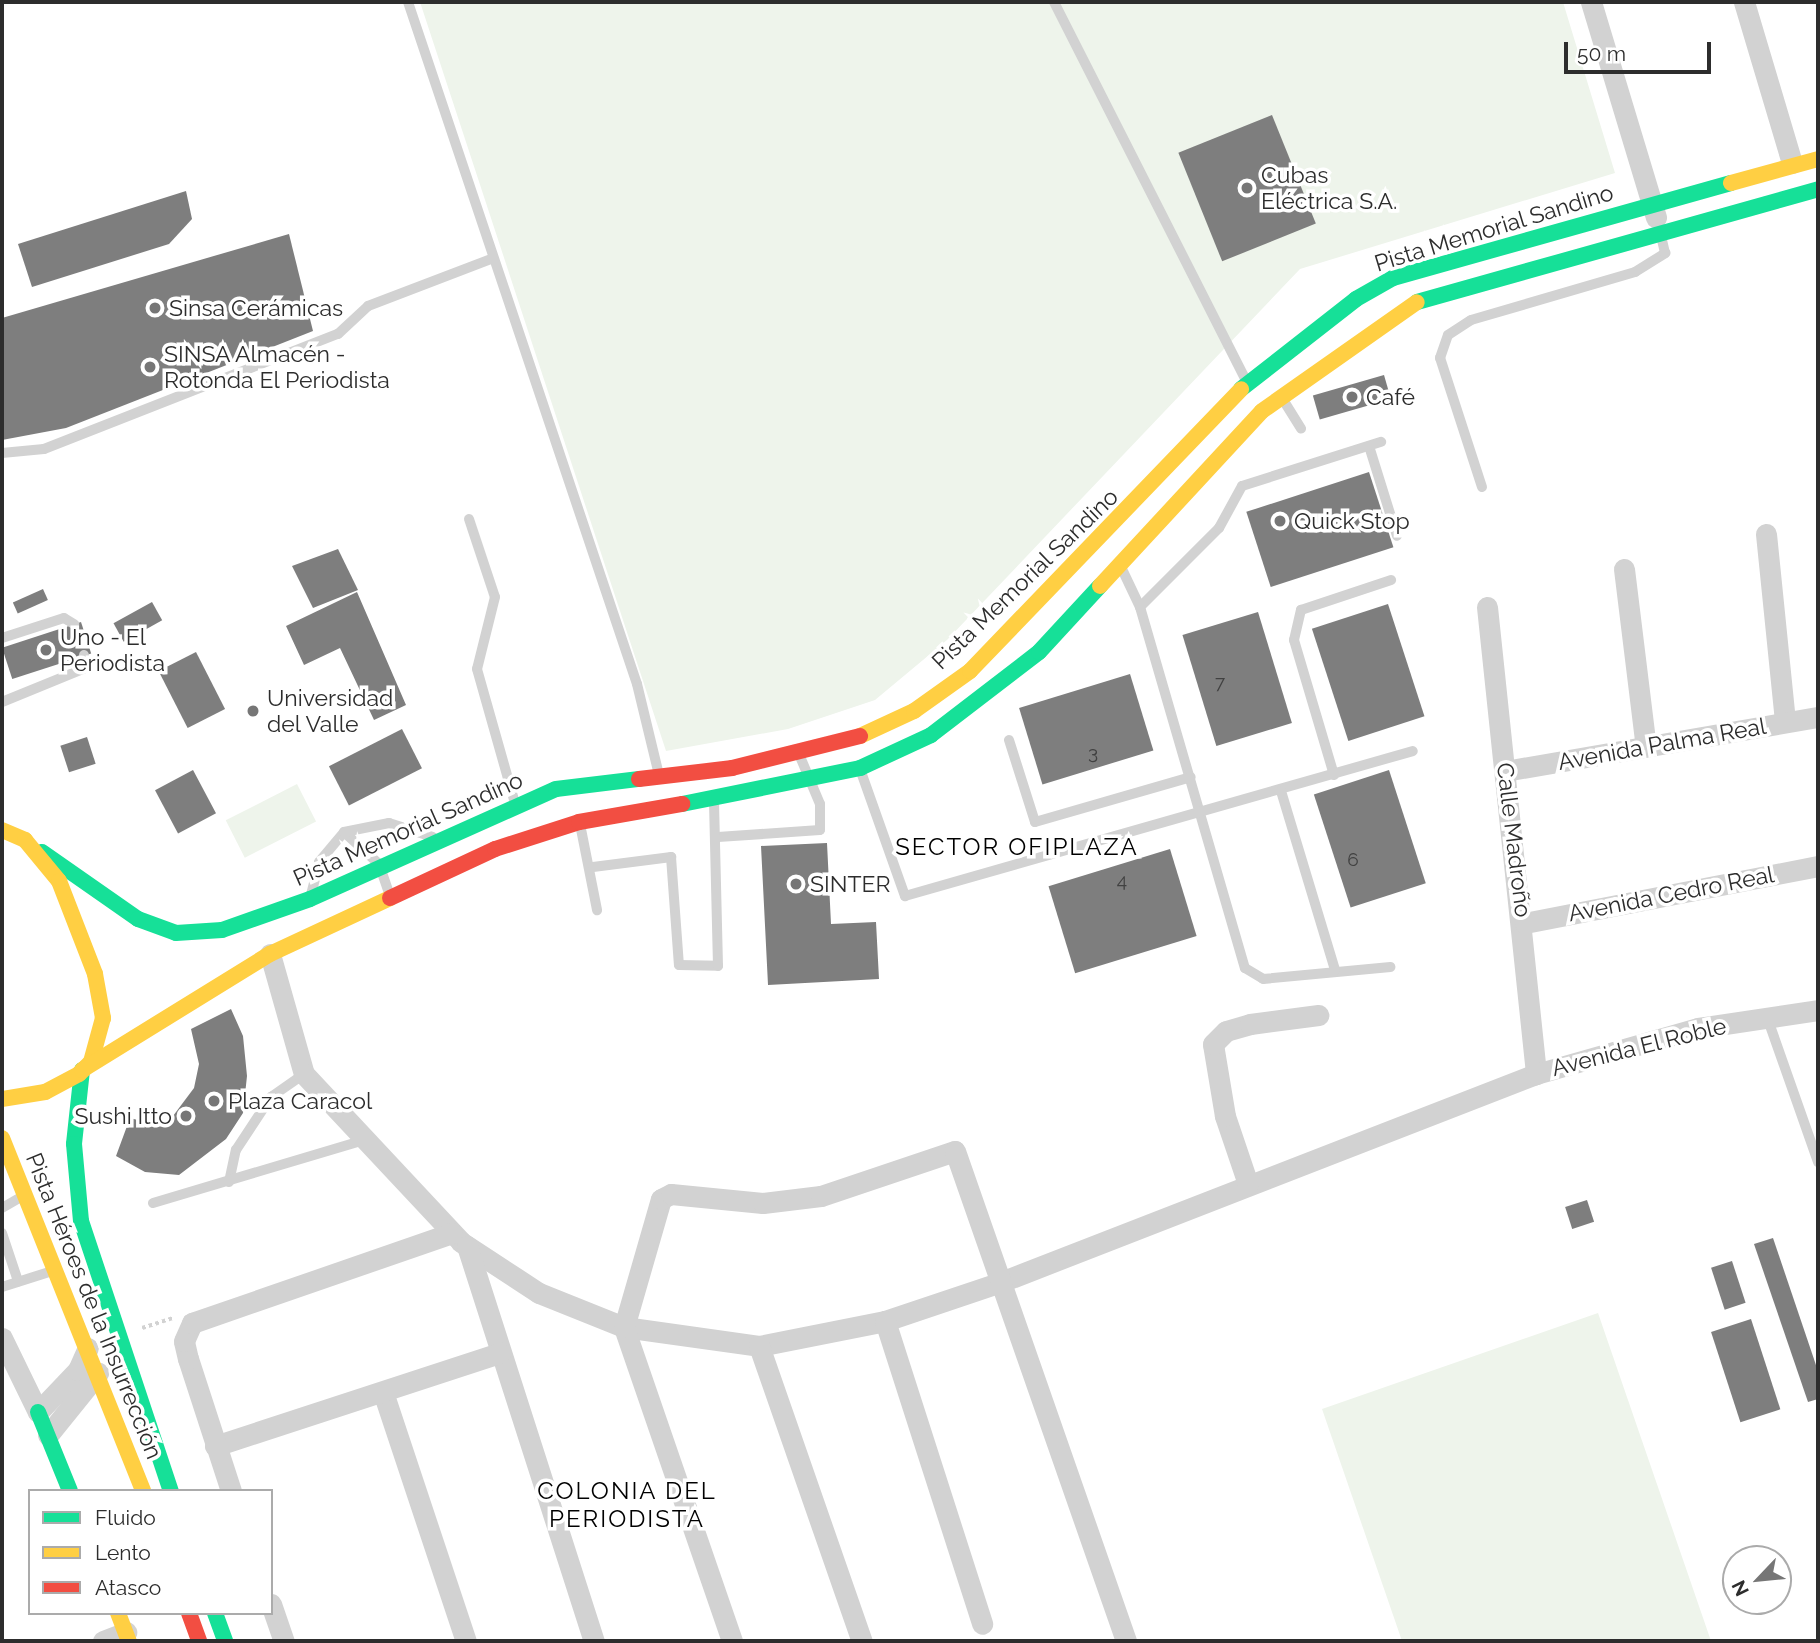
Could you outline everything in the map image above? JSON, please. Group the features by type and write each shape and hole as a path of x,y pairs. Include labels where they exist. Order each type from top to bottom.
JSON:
{"main road":[{"name":"Pista Memorial Sandino","path":"25,840 119,908 176,933 242,926 310,899 379,864 515,803 556,789 659,778 799,754 914,711 970,671 1155,482 1248,382 1309,330 1393,278 1792,163 1818,159"},
{"name":"Pista Memorial Sandino","path":"2,1099 46,1092 270,954 495,849 579,822 809,782 860,768 931,735 1039,652 1280,396 1409,304 1660,231 1818,189"},
{"path":"1031,610 1055,599 1092,567 1120,565 1117,539 1152,500 1155,482"},
{"path":"2,816 59,881 101,996 99,1043 82,1070"},
{"path":"2,830 25,840"},
{"name":"Pista Héroes de la Insurrección","path":"82,1070 75,1178 93,1271 170,1489"},
{"name":"Pista Héroes de la Insurrección","path":"2,1139 28,1192 142,1489"},
{"path":"38,1412 69,1489"},
{"path":"216,1615 225,1641"}],"street":[{"path":"1591,2 1660,231"},
{"path":"1744,2 1792,163"},
{"path":"1766,534 1785,722"},
{"path":"1624,569 1646,747"},
{"name":"Calle Madroño","path":"1487,607 1525,923 1536,1074"},
{"name":"Avenida Palma Real","path":"1505,771 1818,717"},
{"name":"Avenida Cedro Real","path":"1525,923 1818,866"},
{"path":"270,954 304,1074"},
{"name":"Avenida El Roble","path":"304,1074 361,1140 459,1240 539,1293 624,1327 760,1346 885,1321 1001,1282 1462,1099 1536,1074 1698,1028 1818,1010"},
{"path":"1248,1184 1222,1103 1213,1044 1226,1031 1250,1024 1318,1015"},
{"path":"732,1641 624,1327 664,1196 789,1201 837,1192 955,1151 1126,1641"},
{"path":"230,1489 186,1350 192,1323 459,1240 478,1283 594,1641"},
{"path":"478,1283 482,1270 496,1267"},
{"path":"885,1321 982,1624"},
{"path":"6,1342 38,1412 78,1370 88,1348"},
{"path":"760,1346 862,1641"},
{"path":"215,1446 500,1353"},
{"path":"48,1435 98,1373"},
{"path":"383,1392 466,1641"},
{"path":"273,1609 285,1641"},
{"path":"103,1641 124,1629"}],"lane":[{"path":"408,2 491,259 637,684 659,778"},
{"path":"1054,2 1248,382"},
{"path":"1482,487 1440,358 1448,335 1471,320 1635,272 1665,253 1660,231"},
{"path":"2,453 44,449 338,334 368,306 491,259"},
{"path":"1280,396 1301,429"},
{"path":"1140,607 1219,528 1242,486 1381,442"},
{"path":"1369,446 1397,536"},
{"path":"469,519 495,597 477,669 515,803"},
{"path":"1120,565 1140,607 1252,977 1390,967"},
{"path":"1334,775 1294,640 1301,610 1391,580"},
{"path":"2,638 64,618 74,624"},
{"path":"2,702 83,669 84,655"},
{"path":"1009,740 1035,822 1191,777"},
{"path":"860,768 905,896 1202,814 1413,751"},
{"path":"718,837 820,830 820,804 799,754"},
{"path":"1281,791 1335,970"},
{"path":"593,867 671,857 680,965 719,966 718,837 714,797"},
{"path":"579,822 593,867 597,910"},
{"path":"310,899 319,862 344,832 389,823 439,838"},
{"path":"344,832 379,864 391,899"},
{"path":"1767,1017 1818,1162"},
{"path":"229,1182 236,1150 271,1097 304,1074"},
{"path":"153,1203 361,1140"},
{"path":"2,1208 28,1192"},
{"path":"2,1233 18,1281"},
{"path":"2,1287 57,1270"}],"path":[{"path":"116,1336 180,1315 192,1323"}],"shaded area":[{"path":"420,2 1563,2 1615,173 1300,269 947,640 875,700 788,729 666,751"},
{"path":"297,784 316,821 245,858 226,820"},
{"path":"1598,1313 1711,1641 1402,1641 1322,1409"}],"building":[{"name":"Cubas Eléctrica S.A.","path":"1272,115 1316,223 1222,261 1178,153"},
{"path":"186,191 192,219 169,244 32,287 18,244"},
{"path":"289,234 313,331 66,428 2,440 2,318"},
{"name":"Café","path":"1384,375 1391,399 1320,419 1313,395"},
{"path":"1369,472 1393,547 1271,587 1246,512"},
{"path":"338,549 358,590 313,608 292,566"},
{"path":"43,589 48,600 18,613 13,602"},
{"path":"357,592 406,705 374,720 340,648 304,665 286,626"},
{"path":"152,602 162,620 124,642 114,623"},
{"path":"1388,604 1424,716 1348,741 1312,629"},
{"path":"1258,612 1292,723 1216,746 1182,635"},
{"name":"Uno - El Periodista","path":"81,622 91,653 12,679 2,648"},
{"path":"196,652 225,709 188,728 159,671"},
{"path":"1130,674 1153,751 1042,784 1019,708"},
{"path":"402,729 422,768 349,805 329,766"},
{"path":"87,737 96,764 69,772 60,746"},
{"path":"193,770 216,813 178,833 155,790"},
{"path":"1389,770 1426,883 1351,908 1314,794"},
{"name":"SINTER","path":"827,843 831,924 876,922 879,979 768,985 761,846"},
{"path":"1170,849 1197,936 1075,973 1049,886"},
{"name":"Plaza Caracol","path":"231,1009 243,1036 247,1076 243,1113 226,1139 179,1175 145,1172 116,1156 130,1118 157,1125 173,1116 194,1088 199,1064 191,1029"},
{"path":"1587,1200 1594,1222 1572,1229 1565,1207"},
{"path":"1773,1238 1818,1371 1818,1399 1808,1402 1754,1244"},
{"path":"1732,1261 1746,1303 1725,1310 1711,1268"},
{"path":"1751,1319 1780,1409 1740,1422 1711,1332"}],"traffic: fast":[{"path":"1241,389 1356,299 1393,278 1731,183"},
{"path":"1417,302 1818,189"},
{"path":"682,804 860,768 931,735 1039,652 1100,586"},
{"path":"42,852 138,919 176,933 222,930 310,899 556,789 639,779"},
{"path":"82,1070 74,1144 81,1221 170,1489"},
{"path":"38,1412 69,1489"},
{"path":"216,1615 225,1641"}],"traffic: slow":[{"path":"1731,183 1818,159"},
{"path":"1100,586 1262,411 1417,302"},
{"path":"860,736 914,711 970,671 1241,389"},
{"path":"2,830 25,840 59,881 95,974 103,1018 91,1062 79,1074 45,1092 2,1099"},
{"path":"82,1070 270,954 390,898"},
{"path":"2,1138 142,1489"},
{"path":"119,1615 129,1641"}],"traffic: jam":[{"path":"639,779 732,768 860,736"},
{"path":"390,898 495,849 579,822 682,804"},
{"path":"190,1615 199,1641"}],"place":[{"name":"Cubas Eléctrica S.A.","path":"1247,188"},
{"name":"Sinsa Cerámicas","path":"155,308"},
{"name":"SINSA Almacén - Rotonda El Periodista","path":"150,367"},
{"name":"Café","path":"1352,397"},
{"name":"Quick Stop","path":"1280,521"},
{"name":"Uno - El Periodista","path":"46,650"},
{"name":"Universidad del Valle","path":"253,711"},
{"name":"SINTER","path":"796,884"},
{"name":"Plaza Caracol","path":"214,1101"},
{"name":"Sushi Itto","path":"186,1116"}],"district":[{"name":"SECTOR OFIPLAZA","path":"1017,847"},
{"name":"COLONIA DEL PERIODISTA","path":"627,1505"}]}
